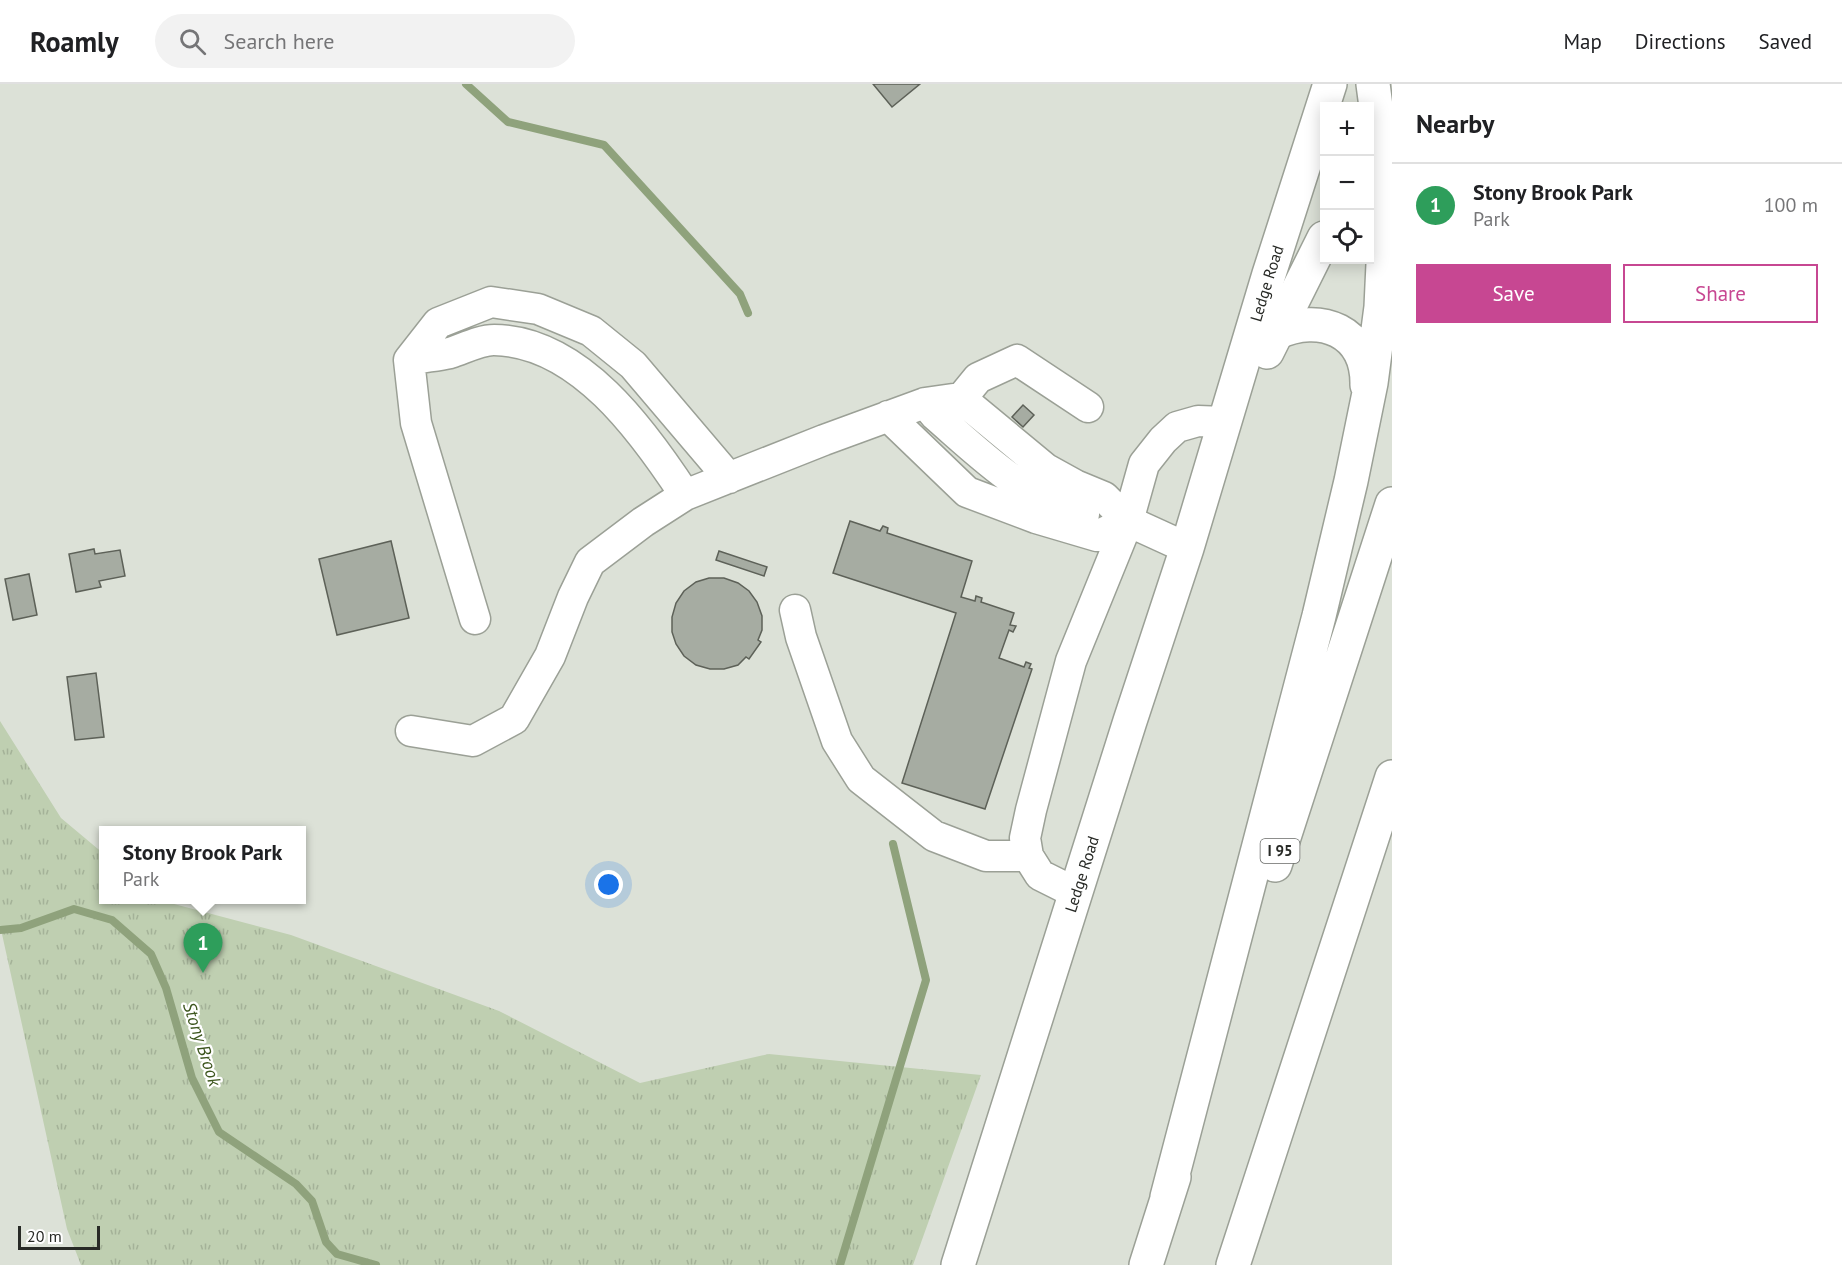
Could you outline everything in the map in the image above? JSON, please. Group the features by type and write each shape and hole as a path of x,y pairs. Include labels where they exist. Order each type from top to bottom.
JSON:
{"main road":[{"name":"Ledge Road","path":"958,1265 1187,548 1269,274 1330,84"},
{"path":"1167,1197 1319,616 1365,414 1376,350 1384,264 1384,182 1375,99"},
{"name":"Ledge Road","path":"1205,484 1320,246"},
{"path":"1276,333 1303,324 1318,324 1342,333 1360,354 1365,367 1367,380 1365,414"},
{"name":"I 95","path":"1146,1265 1392,504"},
{"path":"1233,1265 1392,777"},
{"path":"1266,1162 1392,851"}],"lane":[{"path":"475,619 416,423 409,360 438,323 491,302 538,309 591,331 633,365 729,478"},
{"path":"409,360 449,353 492,340 527,345 570,364 611,399 662,460 685,495"},
{"path":"960,400 978,378 1017,360 1088,407"},
{"path":"411,731 474,741 514,719 550,657 573,597 590,562 643,522 685,495 925,403 960,400 1046,469 1075,485 1104,497 1128,520 1187,548"},
{"path":"925,403 935,415 1011,480 1067,510 1105,519 1128,520"},
{"path":"888,416 967,492 1036,518 1097,536 1128,520"},
{"path":"1076,893 1040,874 1028,856 1026,838 1031,810 1071,661 1128,520 1144,464 1163,440 1177,428 1198,421 1224,422"},
{"path":"795,610 801,637 837,741 861,780 934,836 986,856 1028,856"}],"green space":[{"path":"0,721 61,818 99,850 99,904 174,904 291,935 499,1011 640,1083 769,1054 981,1075 913,1265 81,1265 67,1229 0,925"}],"building":[{"path":"873,84 920,84 892,107"},
{"path":"1023,405 1034,415 1023,427 1012,417"},
{"path":"850,521 880,531 883,526 888,528 887,533 972,561 961,597 975,601 976,596 982,598 981,602 1014,613 1010,625 1016,626 1013,632 1009,630 999,658 1024,667 1026,662 1031,664 1029,668 1032,669 985,809 902,783 956,613 833,573"},
{"path":"391,541 409,618 337,635 319,559"},
{"path":"94,549 95,554 120,550 125,576 99,581 101,587 76,592 69,554"},
{"path":"719,551 767,567 764,576 716,560"},
{"path":"29,574 37,615 13,620 5,579"},
{"path":"709,578 724,578 738,583 749,591 757,602 762,616 762,630 758,640 761,642 749,659 746,657 738,665 724,669 710,669 696,665 684,656 672,632 672,617 676,603 684,591 696,582"},
{"path":"96,673 104,737 75,740 67,677"}],"waterway":[{"path":"466,84 508,122 604,145 740,294 748,313"},
{"path":"840,1265 926,980 893,844"},
{"name":"Stony Brook","path":"0,930 21,928 74,909 112,920 151,954 166,988 192,1078 219,1132 296,1184 312,1201 326,1242 337,1254 376,1265"}],"place":[{"name":"Stony Brook Park","path":"203,973"}]}
